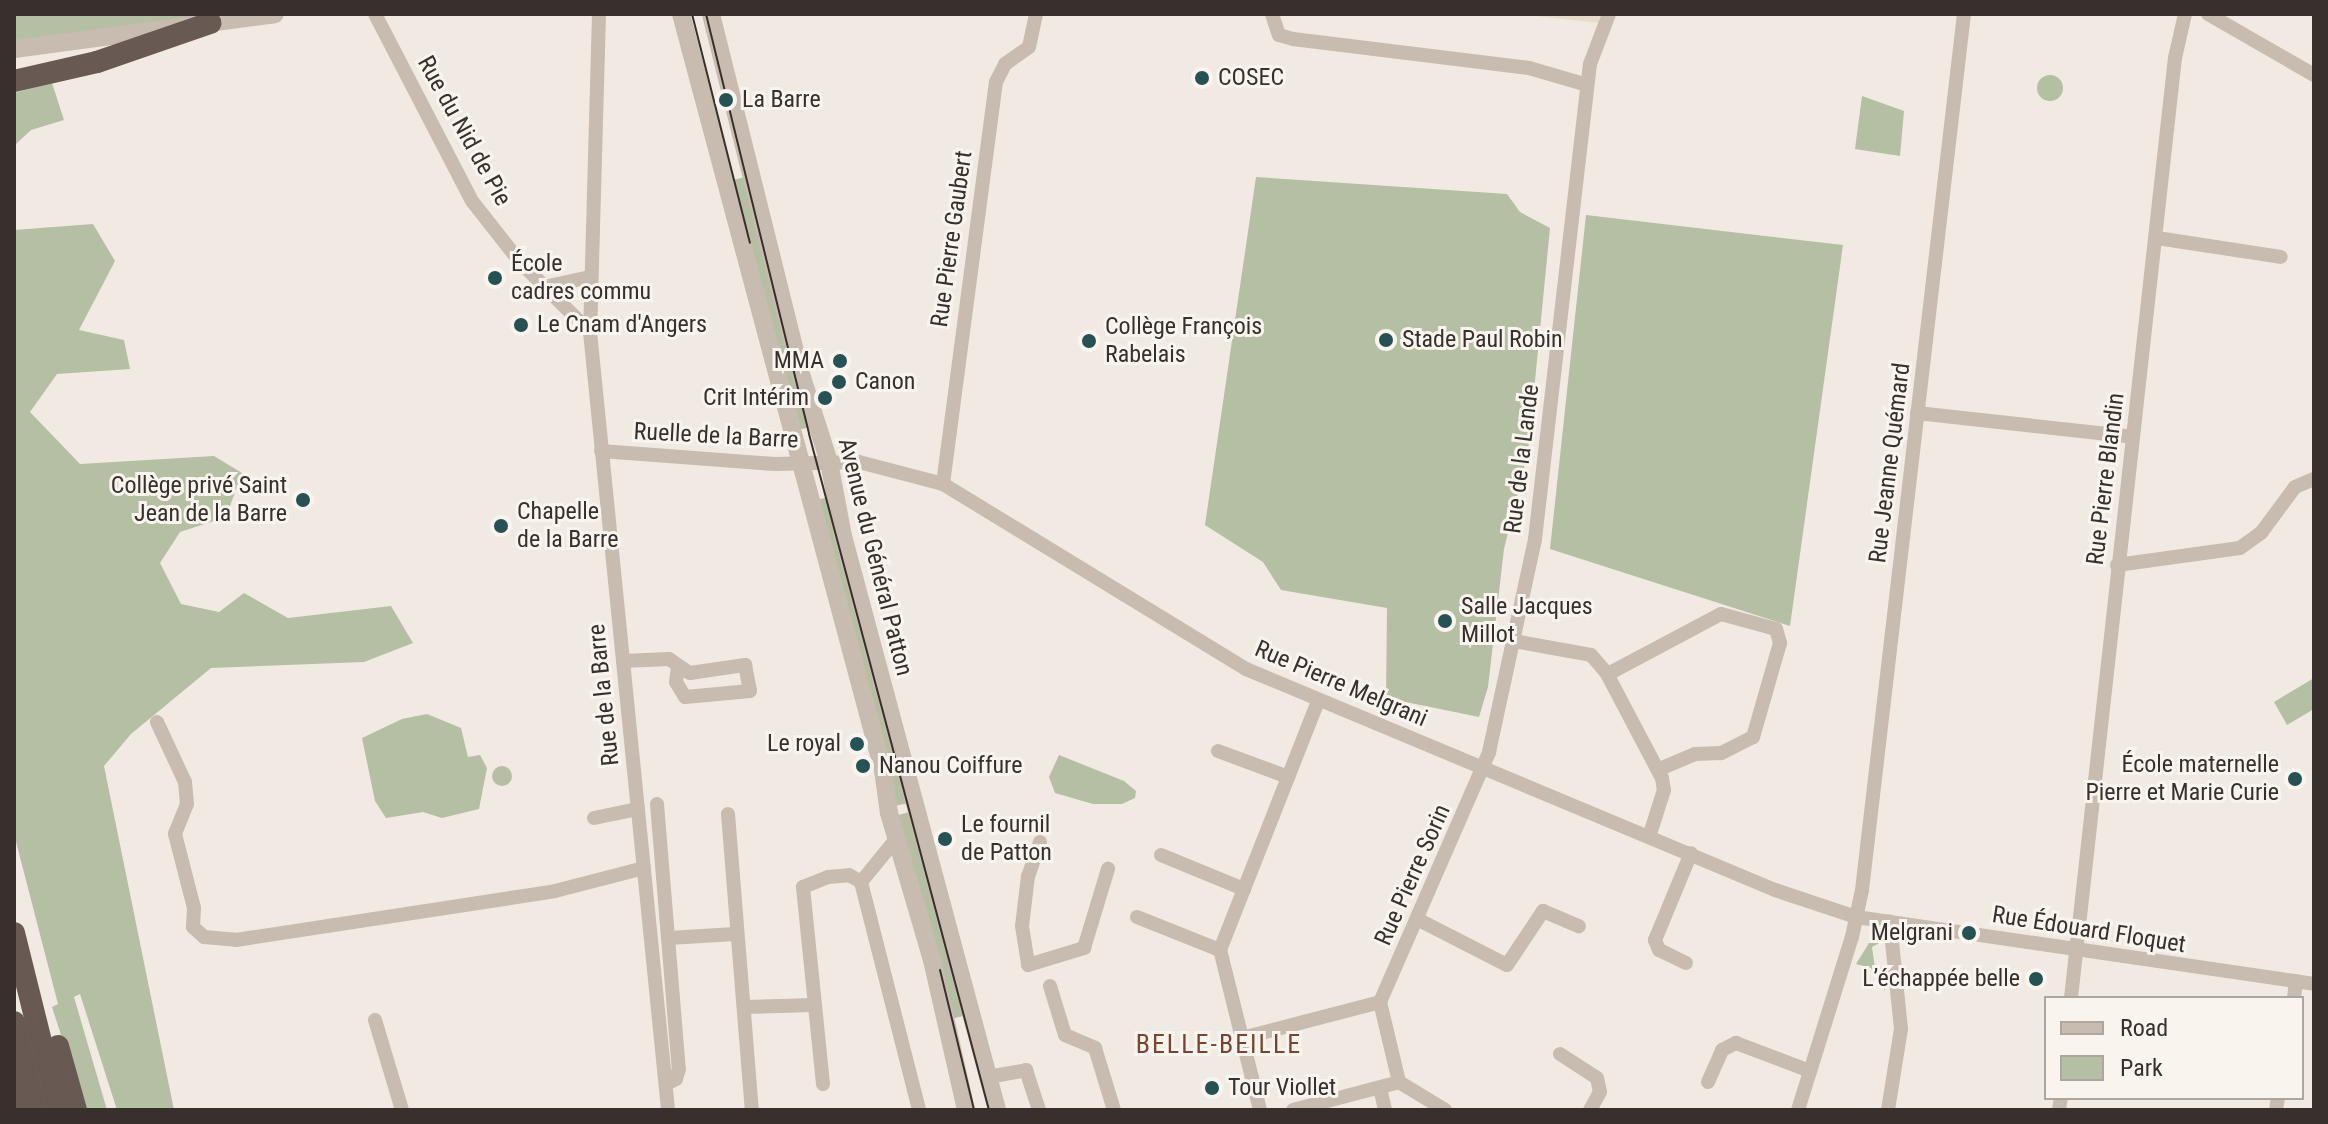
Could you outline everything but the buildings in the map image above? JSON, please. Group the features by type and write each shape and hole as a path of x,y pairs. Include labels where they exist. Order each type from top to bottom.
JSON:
{"highway":[{"path":"14,81 97,62 216,22"},
{"path":"14,933 58,1110"},
{"path":"29,989 50,1020 76,1110"},
{"path":"14,1022 36,1110"},
{"path":"14,1079 19,1110"}],"street":[{"path":"216,22 241,14"},
{"path":"14,49 275,14"},
{"name":"Rue du Nid de Pie","path":"375,14 472,201 544,287 590,332"},
{"name":"Rue de la Barre","path":"599,14 590,277 594,283 590,332 668,1110"},
{"name":"Avenue du Général Patton","path":"681,14 785,395 799,463 966,1110"},
{"name":"Avenue du Général Patton","path":"711,14 800,371 829,462 843,536 997,1110"},
{"name":"Rue Pierre Gaubert","path":"943,484 996,82 1005,64 1029,47 1036,14"},
{"path":"1272,14 1279,35 1293,39 1514,66 1587,85"},
{"name":"Rue de la Lande","path":"1486,766 1514,641 1548,449 1587,85 1609,14"},
{"name":"Rue Jeanne Quémard","path":"1798,1110 1856,917 1964,14"},
{"name":"Rue Pierre Blandin","path":"2071,996 2175,58 2185,14"},
{"path":"2208,14 2314,75"},
{"path":"2157,238 2281,257"},
{"path":"544,287 590,277"},
{"path":"1917,413 2133,437"},
{"name":"Ruelle de la Barre","path":"601,451 799,463 829,462"},
{"name":"Rue Pierre Melgrani","path":"829,462 881,464 943,484 1221,655 1318,701 1856,917"},
{"path":"2117,565 2240,548 2261,533 2295,487 2314,479"},
{"path":"1608,674 1721,614 1776,629 1780,643 1753,737 1721,753 1695,754 1659,769"},
{"path":"1514,641 1591,655 1608,674 1659,769 1664,790 1650,834"},
{"path":"623,661 669,659 690,673 745,665 750,691 685,697 676,682 678,667"},
{"path":"1260,1110 1220,950 1318,701"},
{"path":"157,722 185,782 187,804 175,834 194,908 193,927 204,937 236,940 524,896 644,868"},
{"path":"1218,751 1288,777"},
{"name":"Rue Pierre Sorin","path":"1380,1002 1486,766"},
{"path":"657,804 679,1069 676,1079 666,1084"},
{"path":"594,818 638,809"},
{"path":"728,814 735,934 752,1110"},
{"path":"861,882 897,838"},
{"path":"1040,842 1028,876 1022,926 1028,965 1084,948 1108,869"},
{"path":"1686,963 1663,954 1655,940 1691,853"},
{"path":"1161,855 1244,889"},
{"path":"823,1084 803,887 828,877 849,875 861,882 919,1110"},
{"path":"1417,919 1507,965 1543,911 1579,926"},
{"path":"1137,917 1220,950"},
{"name":"Rue Édouard Floquet","path":"1856,917 2314,984"},
{"path":"1888,1110 1901,1029 1890,922"},
{"path":"669,938 735,934"},
{"path":"2294,996 2296,981"},
{"path":"1050,986 1065,1035 1095,1048 1114,1110"},
{"path":"1242,1038 1380,1002 1399,1082 1445,1110"},
{"path":"744,1007 814,1005"},
{"path":"375,1020 402,1110"},
{"path":"1708,1082 1722,1050 1736,1043 1810,1071"},
{"path":"1560,1054 1597,1078 1600,1092 1590,1110"},
{"path":"988,1077 1026,1070 1039,1110"},
{"path":"1293,1110 1399,1082"},
{"path":"1380,1088 1385,1110"}],"green space":[{"path":"14,14 199,14 180,21 14,43"},
{"path":"2050,75 2060,78 2063,88 2060,98 2050,101 2040,98 2037,88 2040,78"},
{"path":"52,83 64,120 31,130 14,146 14,93"},
{"path":"1862,96 1904,111 1900,156 1855,149"},
{"path":"749,176 810,427 798,430 729,181"},
{"name":"Stade Paul Robin","path":"1256,177 1507,194 1520,212 1550,228 1528,452 1504,549 1488,687 1479,717 1386,698 1387,608 1281,590 1263,562 1205,525"},
{"path":"1586,215 1843,245 1790,626 1550,549"},
{"path":"93,224 115,261 79,330 124,340 130,369 57,374 30,412 80,464 214,456 242,473 226,517 180,532 160,563 181,604 219,612 244,593 288,618 391,606 413,643 364,662 211,668 131,734 104,766 174,1110 117,1110 80,994 74,997 107,1110 85,1110 52,1007 58,1004 14,834 14,230"},
{"path":"829,497 908,803 895,806 816,500"},
{"path":"2314,678 2314,709 2287,725 2274,702"},
{"path":"427,714 461,728 468,757 480,755 487,768 479,809 442,818 423,812 386,818 375,801 362,738 402,719"},
{"path":"1059,755 1124,781 1136,791 1135,798 1122,804 1093,804 1055,793 1049,777"},
{"path":"502,766 509,769 512,776 509,783 502,786 495,783 492,776 495,769"},
{"path":"910,812 967,1015 947,1020 898,815"},
{"path":"1883,941 1872,947 1875,968 1886,967 1885,991 1871,968 1856,964 1869,943"}],"shaded area":[{"path":"1519,14 1601,14 1598,23"}],"tram line":[{"path":"692,14 750,243"},
{"path":"706,14 809,434 989,1110"},
{"path":"940,970 974,1110"}],"place":[{"name":"COSEC","path":"1202,78"},
{"name":"La Barre","path":"726,100"},
{"name":"École cadres commu","path":"495,278"},
{"name":"Le Cnam d'Angers","path":"521,325"},
{"name":"Stade Paul Robin","path":"1386,340"},
{"name":"Collège François Rabelais","path":"1089,341"},
{"name":"MMA","path":"840,361"},
{"name":"Canon","path":"839,382"},
{"name":"Crit Intérim","path":"825,398"},
{"name":"Collège privé Saint Jean de la Barre","path":"303,500"},
{"name":"Chapelle de la Barre","path":"501,526"},
{"name":"Salle Jacques Millot","path":"1445,621"},
{"name":"Le royal","path":"857,744"},
{"name":"Nanou Coiffure","path":"863,766"},
{"name":"École maternelle Pierre et Marie Curie","path":"2295,779"},
{"name":"Le fournil de Patton","path":"945,839"},
{"name":"Melgrani","path":"1969,933"},
{"name":"L’échappée belle","path":"2036,979"},
{"name":"Tour Viollet","path":"1212,1088"}],"district":[{"name":"BELLE-BEILLE","path":"1219,1045"}]}
